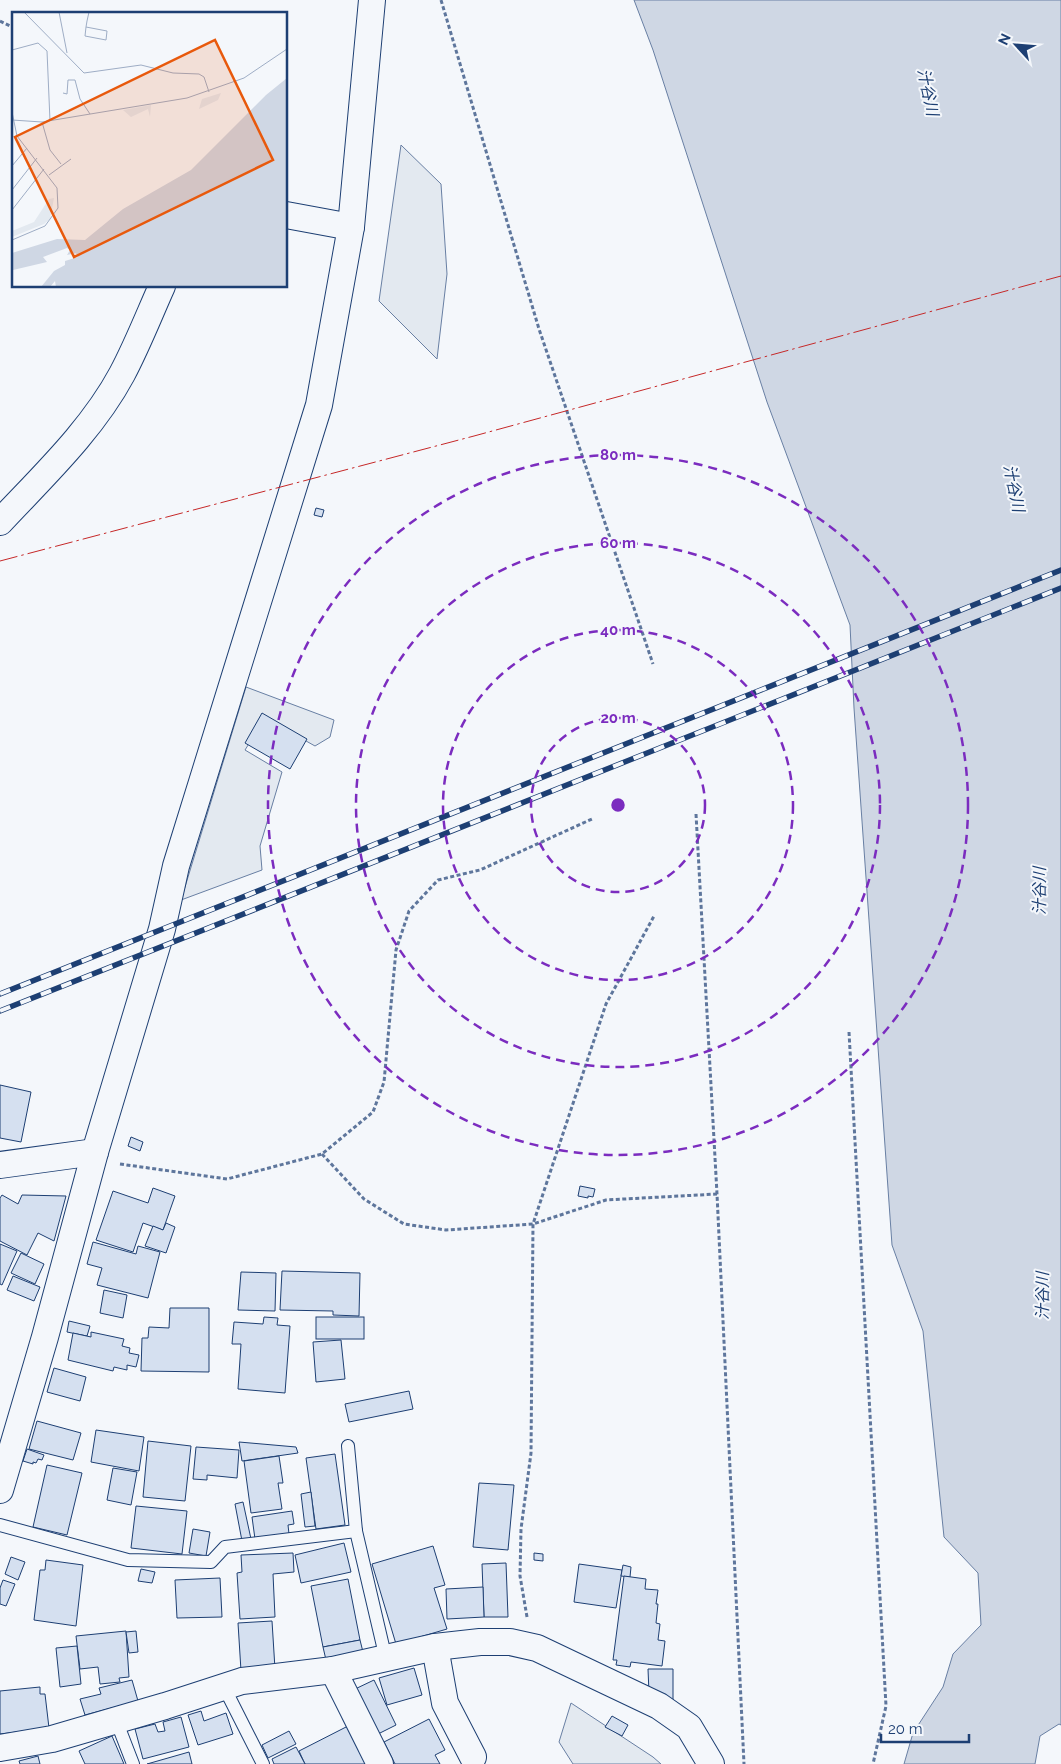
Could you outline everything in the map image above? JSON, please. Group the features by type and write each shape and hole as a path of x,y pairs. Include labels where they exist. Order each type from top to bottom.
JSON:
{"street":[{"path":"2,1473 46,1337 95,1152 162,929 176,866 319,404 350,227 372,0"},
{"path":"288,215 350,227"},
{"path":"0,522 93,417 122,374 161,288"},
{"path":"0,1165 95,1152"},
{"path":"0,1748 52,1739 242,1681 333,1670 435,1647 480,1642 510,1642 537,1648 659,1706 689,1727 711,1764"},
{"path":"435,1647 444,1703 472,1757"},
{"path":"333,1670 380,1764"}],"lane":[{"path":"348,1446 356,1531 386,1659"},
{"path":"0,1525 128,1560 211,1562 225,1546 356,1531"},
{"path":"224,1687 263,1764"},
{"path":"116,1720 133,1764"}],"path":[{"path":"441,0 539,329 653,664"},
{"path":"0,21 12,27"},
{"path":"696,814 717,1194 744,1764"},
{"path":"95,1152 116,1163 227,1179 322,1154 373,1112 384,1082 396,950 409,911 438,880 480,870 592,819"},
{"path":"537,1648 524,1609 520,1576 521,1529 532,1453 533,1224 606,1004 654,916"},
{"path":"850,1032 886,1706 873,1764"},
{"path":"322,1154 364,1199 404,1224 446,1230 533,1224 606,1200 717,1194"}],"shaded area":[{"path":"401,145 441,184 447,274 437,359 379,301"},
{"path":"246,687 334,720 330,737 315,746 265,718 245,750 282,772 260,846 262,870 181,900"},
{"path":"571,1703 661,1764 573,1764 559,1742"}],"water":[{"name":"汁谷川","path":"634,0 1061,0 1061,1725 1059,1724 1040,1736 1035,1764 904,1764 913,1733 943,1687 953,1654 981,1625 978,1573 944,1537 923,1331 892,1245 854,708 850,625 767,402 653,50"}],"building":[{"path":"316,508 324,510 322,517 314,515"},
{"path":"262,713 307,739 290,769 245,743"},
{"path":"0,1085 31,1092 21,1142 0,1138"},
{"path":"131,1137 143,1142 140,1151 128,1146"},
{"path":"580,1186 595,1189 593,1197 578,1196"},
{"path":"153,1188 175,1196 163,1230 143,1223 133,1252 96,1240 113,1191 148,1203"},
{"path":"2,1195 18,1204 22,1195 66,1196 54,1241 38,1233 27,1255 0,1241 0,1198"},
{"path":"166,1223 175,1227 166,1253 145,1246 153,1226 163,1230"},
{"path":"93,1242 136,1254 138,1246 160,1252 148,1298 97,1285 102,1268 87,1264"},
{"path":"0,1244 17,1251 2,1285 0,1284"},
{"path":"21,1253 44,1264 35,1284 11,1273"},
{"path":"282,1271 360,1273 359,1316 333,1315 333,1311 280,1310"},
{"path":"241,1272 276,1273 275,1311 238,1310"},
{"path":"13,1276 40,1287 34,1301 7,1290"},
{"path":"104,1290 127,1295 123,1318 100,1313"},
{"path":"170,1308 209,1308 209,1372 141,1371 142,1338 148,1338 149,1327 169,1328"},
{"path":"264,1317 278,1318 277,1325 290,1326 285,1393 238,1389 241,1344 232,1344 234,1322 263,1324"},
{"path":"316,1317 364,1317 364,1339 316,1339"},
{"path":"69,1321 90,1326 87,1336 67,1332"},
{"path":"91,1332 124,1339 122,1346 130,1348 129,1353 139,1355 136,1367 127,1365 127,1370 114,1367 113,1371 68,1360 73,1333 91,1337"},
{"path":"341,1340 345,1379 316,1382 313,1342"},
{"path":"54,1368 86,1377 80,1401 47,1392"},
{"path":"409,1391 413,1409 349,1422 345,1404"},
{"path":"37,1421 81,1433 73,1460 29,1449"},
{"path":"96,1430 144,1437 139,1471 91,1462"},
{"path":"148,1441 191,1446 185,1501 143,1497"},
{"path":"239,1442 296,1447 298,1453 242,1461"},
{"path":"196,1447 239,1450 237,1478 207,1475 207,1480 193,1479"},
{"path":"27,1449 44,1455 42,1460 38,1459 33,1464 23,1461"},
{"path":"335,1454 345,1525 316,1529 306,1458"},
{"path":"279,1456 283,1483 278,1483 282,1509 251,1513 244,1461"},
{"path":"47,1465 82,1473 67,1535 33,1527"},
{"path":"113,1468 137,1472 131,1505 107,1500"},
{"path":"479,1483 514,1485 508,1550 473,1547"},
{"path":"311,1492 315,1526 305,1527 301,1494"},
{"path":"243,1502 251,1539 242,1541 235,1504"},
{"path":"136,1506 187,1511 182,1554 131,1548"},
{"path":"292,1511 294,1524 288,1525 289,1534 255,1539 252,1517"},
{"path":"193,1529 210,1532 206,1556 189,1553"},
{"path":"344,1543 351,1572 301,1583 295,1555"},
{"path":"433,1546 445,1585 434,1588 447,1629 396,1644 372,1564"},
{"path":"293,1553 294,1572 273,1574 275,1617 240,1619 237,1573 242,1572 241,1555"},
{"path":"534,1553 543,1554 543,1561 534,1560"},
{"path":"11,1557 25,1562 18,1580 5,1574"},
{"path":"46,1560 83,1565 76,1626 34,1620 40,1570 45,1570"},
{"path":"506,1563 508,1617 484,1617 482,1564"},
{"path":"579,1564 622,1570 616,1608 574,1602"},
{"path":"623,1565 631,1567 630,1577 621,1576"},
{"path":"141,1569 155,1572 152,1583 138,1581"},
{"path":"624,1576 646,1579 645,1589 658,1590 656,1623 660,1624 658,1640 665,1641 662,1666 631,1662 630,1667 616,1665 617,1660 613,1660"},
{"path":"220,1578 222,1617 177,1618 175,1580"},
{"path":"348,1579 360,1640 323,1647 311,1586"},
{"path":"3,1580 15,1584 6,1606 0,1604 0,1588"},
{"path":"483,1587 484,1617 447,1619 446,1589"},
{"path":"272,1621 275,1669 241,1671 238,1623"},
{"path":"126,1631 129,1677 119,1678 120,1682 100,1684 98,1667 80,1669 76,1636"},
{"path":"136,1631 138,1652 129,1653 126,1632"},
{"path":"360,1640 363,1652 326,1660 323,1647"},
{"path":"77,1646 81,1684 60,1687 56,1648"},
{"path":"414,1668 422,1695 387,1705 379,1678"},
{"path":"648,1669 673,1669 673,1703 649,1693"},
{"path":"132,1680 138,1701 85,1715 80,1699 101,1694 99,1688"},
{"path":"374,1680 396,1725 376,1735 353,1690"},
{"path":"40,1687 40,1694 45,1694 49,1728 0,1734 0,1691"},
{"path":"201,1711 204,1721 226,1713 233,1734 198,1745 188,1715"},
{"path":"612,1716 628,1725 622,1736 605,1727"},
{"path":"181,1717 189,1747 143,1759 135,1729 155,1724 158,1732 165,1731 163,1722"},
{"path":"429,1719 445,1750 435,1755 440,1764 395,1764 384,1742"},
{"path":"348,1726 367,1764 305,1764 299,1751"},
{"path":"289,1731 296,1744 268,1758 262,1745"},
{"path":"112,1736 124,1764 85,1764 79,1751"},
{"path":"296,1747 305,1764 274,1764 272,1759"},
{"path":"189,1752 192,1764 147,1764"},
{"path":"38,1756 40,1764 20,1764 19,1761"}],"railway":[{"path":"0,994 1061,570"},
{"path":"0,1011 1061,588"}],"power":[{"path":"0,561 474,436 1061,276"}]}
